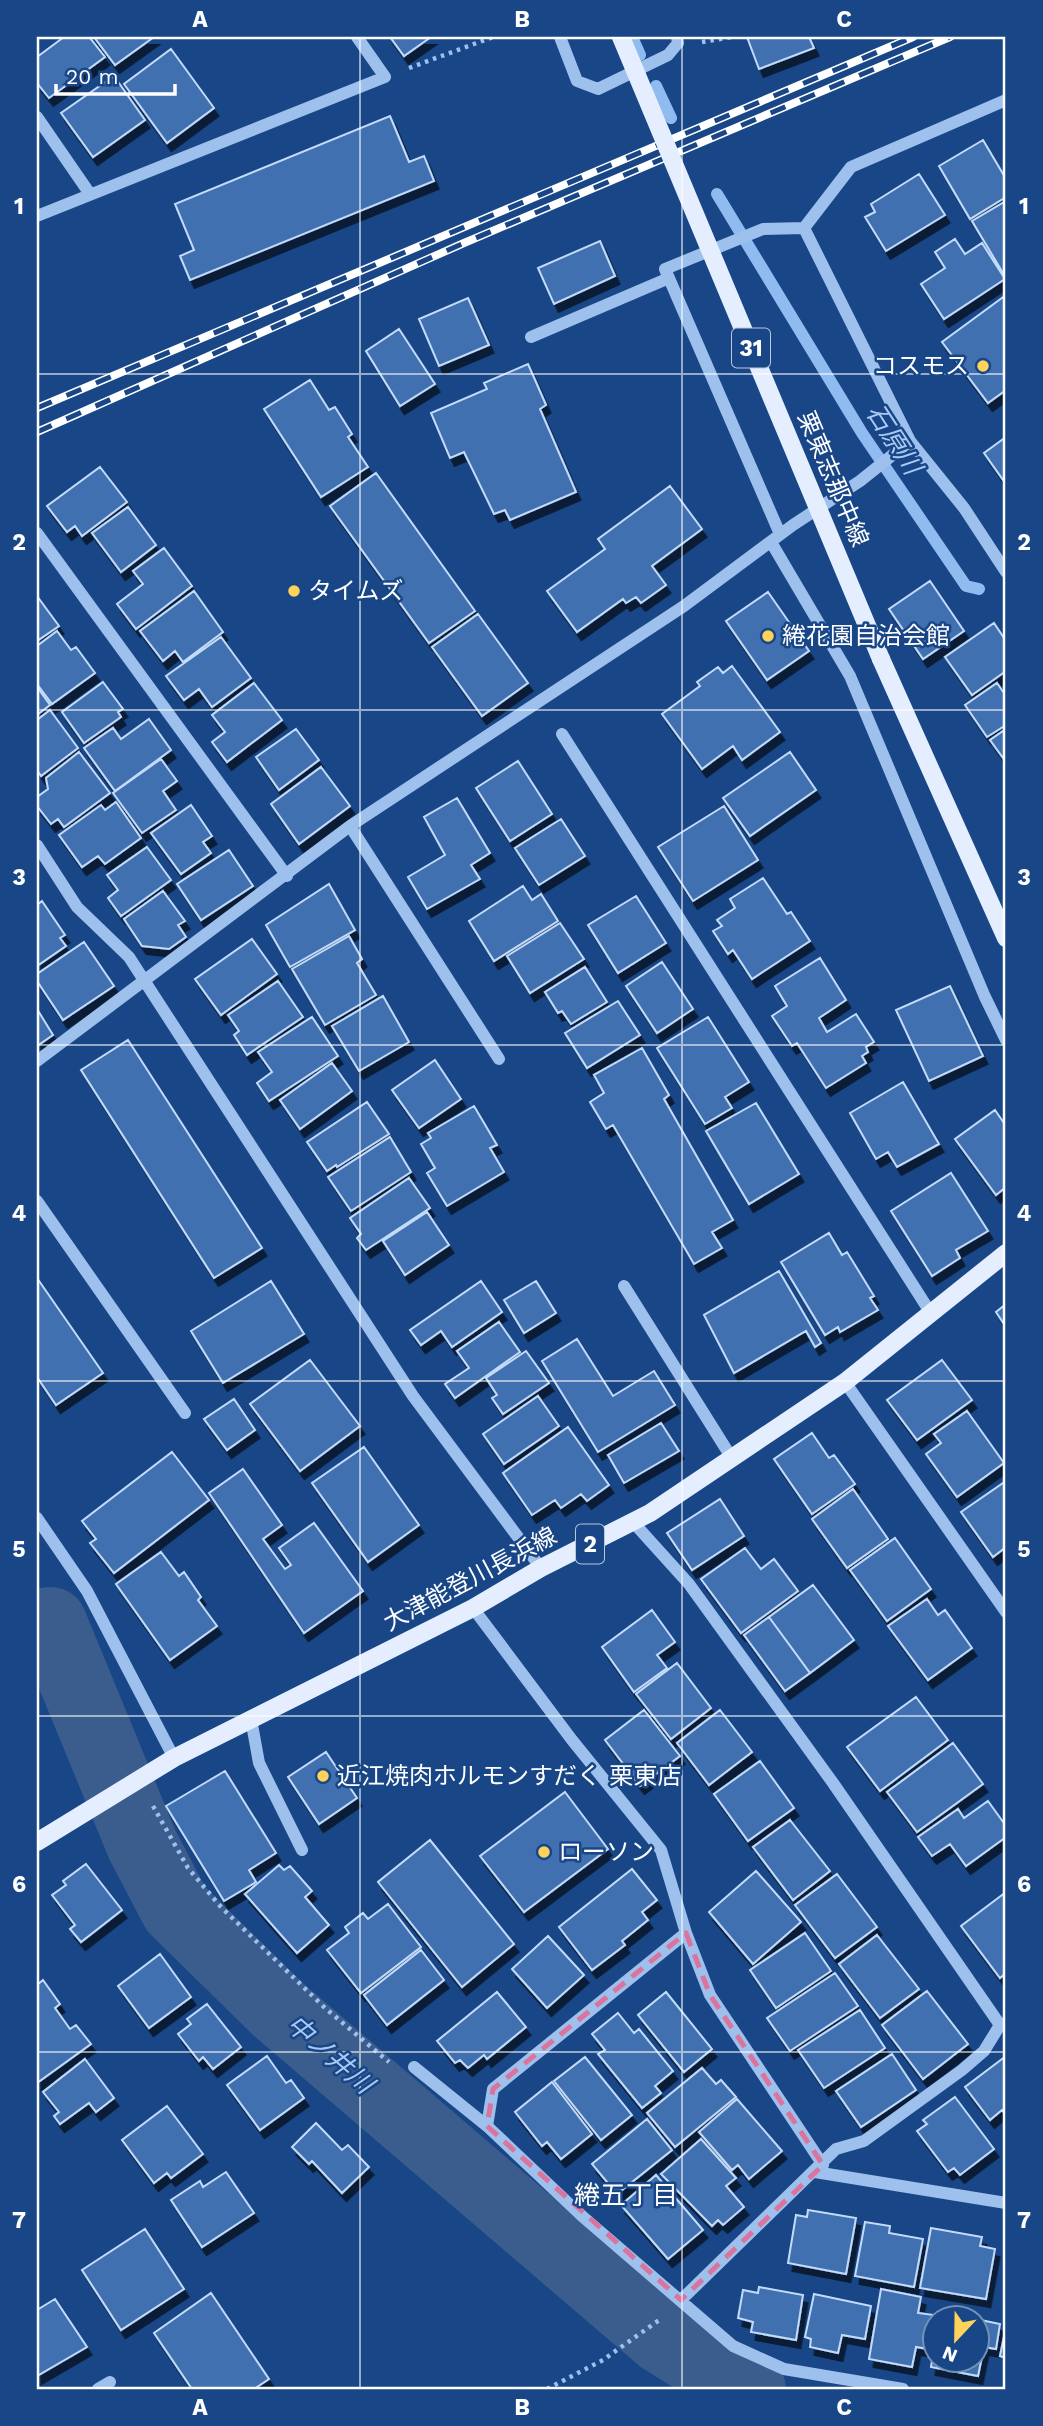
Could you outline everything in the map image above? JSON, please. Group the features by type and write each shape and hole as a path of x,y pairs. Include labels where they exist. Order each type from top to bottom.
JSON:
{"main road":[{"name":"栗東志那中線","path":"621,37 881,659 1006,938"},
{"name":"大津能登川長浜線","path":"37,1843 174,1758 473,1608 541,1567 633,1522 733,1460 845,1382 932,1315 1006,1253"}],"street":[{"path":"37,216 385,77 357,37"},
{"path":"560,37 578,80 598,89 668,55 678,43 677,37"},
{"path":"804,228 851,167 1006,100"},
{"path":"37,117 90,194"},
{"path":"804,228 763,229 665,269 776,538 850,676 985,997 1006,1040"},
{"path":"804,228 910,441 964,508 1005,570"},
{"path":"531,338 668,278"},
{"path":"37,1061 287,876 350,826 684,606 776,538 860,481 910,441"},
{"path":"37,533 287,876"},
{"path":"562,734 932,1315"},
{"path":"350,826 499,1059"},
{"path":"37,845 77,907 129,957 413,1396 541,1567"},
{"path":"37,1201 184,1413"},
{"path":"624,1286 733,1460"},
{"path":"845,1382 1006,1612"},
{"path":"37,1518 87,1591 174,1758"},
{"path":"633,1522 689,1584 1003,2024 984,2050 962,2070 864,2141 836,2149 819,2169 681,2300"},
{"path":"473,1608 572,1740 661,1850 686,1933 710,1995 819,2169 1006,2203"},
{"path":"251,1719 259,1763 302,1850"},
{"path":"487,2126 493,2089 686,1933"},
{"path":"414,2067 487,2126 582,2216 733,2346 785,2369 903,2389"},
{"path":"98,2389 110,2382"}],"path":[{"path":"385,77 493,37"},
{"path":"139,1780 188,1868 220,1907 325,2008 401,2071 414,2067"},
{"path":"547,2389 603,2360 668,2314"}],"highlighted area":[{"path":"686,1933 710,1995 823,2165 681,2300 487,2126 493,2089"}],"building":[{"path":"64,37 90,38 105,57 49,98 37,83 37,57"},
{"path":"94,37 154,37 115,65"},
{"path":"390,37 431,37 404,56"},
{"path":"747,37 809,37 814,48 759,69"},
{"path":"171,49 214,108 167,143 124,84"},
{"path":"114,76 145,120 93,157 61,113"},
{"path":"390,116 409,162 424,156 434,181 190,280 180,256 194,250 175,204"},
{"path":"983,140 1006,179 1006,197 970,219 939,166"},
{"path":"919,174 945,215 886,251 865,217 875,212 871,204"},
{"path":"1006,201 1006,272 1003,273 972,221"},
{"path":"955,239 965,254 982,243 1005,279 944,319 921,284 945,268 935,252"},
{"path":"600,241 615,276 554,304 538,268"},
{"name":"コスモス","path":"1006,295 1006,390 988,403 942,342"},
{"path":"468,298 489,345 439,366 419,319"},
{"path":"399,329 435,384 400,406 366,351"},
{"path":"528,364 546,405 540,409 576,492 510,520 505,510 494,514 464,452 450,458 431,413 487,389 484,383"},
{"path":"310,380 329,410 335,407 352,434 348,437 368,467 321,497 264,409"},
{"path":"1006,437 1006,484 984,453"},
{"path":"100,467 127,502 82,536 75,526 67,532 47,506"},
{"path":"376,473 475,611 429,643 330,506"},
{"path":"670,486 702,529 652,566 666,585 641,603 636,597 626,603 623,599 577,632 547,591 605,549 598,539"},
{"path":"128,507 156,545 121,572 92,533"},
{"path":"164,548 192,586 136,629 117,604 143,584 133,571"},
{"path":"930,581 964,631 923,659 889,609"},
{"path":"194,591 223,632 183,662 175,651 163,661 140,631"},
{"name":"綣花園自治会館","path":"768,592 809,651 767,680 726,621"},
{"path":"37,596 59,626 37,641"},
{"path":"478,614 528,683 482,716 432,647"},
{"path":"994,623 1006,641 1006,671 972,695 945,657"},
{"path":"57,631 71,650 76,647 95,673 52,704 37,684 37,646"},
{"path":"221,637 251,678 212,707 199,689 184,700 166,676"},
{"path":"732,666 780,732 742,760 733,746 702,769 662,714 700,686 697,682 718,667 723,673"},
{"path":"103,682 123,709 118,712 121,717 84,743 62,712"},
{"path":"254,683 282,720 227,762 212,742 225,732 212,715"},
{"path":"997,683 1006,696 1006,725 987,737 965,705"},
{"path":"37,687 50,705 37,715"},
{"path":"50,710 78,748 41,776 37,770 37,720"},
{"path":"149,719 171,750 115,791 84,748 113,728 121,739"},
{"path":"296,729 319,760 279,790 256,757"},
{"path":"1006,729 1006,762 990,740"},
{"path":"79,752 110,793 64,827 58,819 51,824 37,806 37,797 48,789 46,778"},
{"path":"790,752 816,790 750,836 723,798"},
{"path":"161,759 177,781 163,791 176,810 142,833 113,793"},
{"path":"518,761 552,814 510,841 476,788"},
{"path":"321,767 350,806 299,844 271,804"},
{"path":"457,798 490,853 471,865 480,879 427,909 408,877 445,855 424,817"},
{"path":"116,802 141,838 105,864 98,856 82,867 59,835 101,805 105,810"},
{"path":"191,805 212,836 203,842 211,853 181,874 151,833"},
{"path":"724,806 758,860 693,901 658,847"},
{"path":"561,819 585,856 539,885 515,848"},
{"path":"147,847 171,880 121,916 108,898 118,890 107,875"},
{"path":"229,850 253,886 201,920 177,884"},
{"path":"763,878 787,914 791,912 810,941 752,979 733,950 728,954 713,931 722,926 717,920 735,908 730,899"},
{"path":"329,884 355,930 290,967 266,925"},
{"path":"523,886 532,900 541,894 558,921 494,961 469,921"},
{"path":"163,891 185,921 178,925 186,937 169,949 142,946 124,919"},
{"path":"636,896 666,943 618,973 588,925"},
{"path":"42,901 65,935 60,938 66,946 37,966 37,905"},
{"path":"560,923 584,959 530,993 507,956"},
{"path":"349,936 362,959 357,963 376,995 325,1025 292,969"},
{"path":"252,939 277,974 221,1015 195,979"},
{"path":"84,942 114,986 63,1020 37,981 37,974"},
{"path":"820,958 846,1000 819,1018 827,1032 856,1014 874,1042 866,1047 868,1052 862,1056 866,1063 826,1088 797,1043 792,1046 772,1016 787,1006 775,986"},
{"path":"662,962 693,1009 657,1033 626,986"},
{"path":"585,967 607,1002 571,1024 562,1011 558,1013 545,992"},
{"path":"278,981 303,1017 247,1055 234,1035 239,1031 228,1015"},
{"path":"950,986 983,1056 929,1081 896,1010"},
{"path":"383,996 409,1042 359,1071 332,1026"},
{"path":"618,1001 640,1035 587,1068 565,1033"},
{"path":"37,1009 53,1035 37,1046"},
{"path":"312,1017 338,1056 269,1101 257,1083 272,1072 258,1052"},
{"path":"708,1017 749,1082 725,1097 732,1108 705,1124 657,1048"},
{"path":"128,1040 262,1248 214,1278 81,1070"},
{"path":"642,1048 669,1095 664,1099 733,1220 712,1232 722,1248 694,1264 613,1125 606,1129 590,1102 604,1093 594,1075"},
{"path":"435,1060 461,1099 419,1128 392,1090"},
{"path":"332,1063 352,1091 300,1129 280,1100"},
{"path":"903,1082 939,1144 897,1167 888,1152 876,1159 850,1113"},
{"path":"367,1102 389,1134 327,1171 307,1142"},
{"path":"756,1103 799,1174 749,1204 706,1131"},
{"path":"474,1106 497,1145 490,1148 504,1172 447,1206 427,1173 435,1168 421,1144 431,1138 428,1133"},
{"path":"995,1110 1006,1126 1006,1187 996,1195 955,1139"},
{"path":"390,1137 411,1172 351,1211 328,1177"},
{"path":"951,1173 988,1231 956,1250 960,1258 932,1276 891,1211"},
{"path":"409,1178 430,1208 366,1250 357,1238 361,1234 350,1218"},
{"path":"427,1212 449,1245 405,1275 383,1241"},
{"path":"829,1233 842,1255 847,1252 874,1296 870,1298 878,1310 840,1332 838,1327 825,1335 781,1262"},
{"path":"779,1271 821,1343 815,1347 806,1331 734,1373 704,1315"},
{"path":"37,1278 103,1373 56,1405 37,1377"},
{"path":"271,1281 304,1334 223,1383 191,1331"},
{"path":"481,1281 502,1312 452,1347 441,1331 421,1345 410,1330"},
{"path":"536,1281 556,1313 524,1333 504,1300"},
{"path":"1006,1304 1006,1327 996,1312"},
{"path":"499,1322 520,1352 455,1398 445,1384 469,1368 457,1351"},
{"path":"577,1339 613,1396 654,1371 675,1405 598,1452 542,1361"},
{"path":"526,1351 549,1383 503,1414 492,1398 497,1395 486,1378"},
{"path":"310,1360 360,1426 300,1471 250,1404"},
{"path":"942,1360 972,1400 917,1440 887,1400"},
{"path":"538,1396 559,1426 504,1464 483,1434"},
{"path":"234,1399 255,1430 227,1450 204,1419"},
{"path":"967,1411 1004,1463 957,1497 926,1454 941,1443 934,1434"},
{"path":"661,1423 679,1451 624,1483 608,1455"},
{"path":"568,1427 609,1485 587,1501 581,1494 561,1508 555,1500 532,1515 503,1473"},
{"path":"812,1433 829,1458 834,1455 855,1484 812,1514 774,1459"},
{"path":"364,1447 419,1525 368,1562 312,1483"},
{"path":"172,1452 209,1500 114,1573 90,1543 96,1539 82,1521"},
{"path":"243,1469 282,1525 263,1539 285,1569 291,1565 279,1548 314,1523 363,1591 304,1633 209,1493"},
{"path":"1006,1481 1006,1547 993,1557 961,1512"},
{"path":"853,1489 888,1539 847,1568 812,1519"},
{"path":"720,1499 744,1536 692,1570 667,1533"},
{"path":"895,1538 931,1589 887,1621 850,1570"},
{"path":"745,1548 761,1569 774,1559 798,1591 741,1633 701,1579"},
{"path":"161,1552 179,1576 184,1572 201,1597 198,1600 217,1626 170,1660 116,1584"},
{"path":"813,1585 854,1640 810,1673 769,1617"},
{"path":"927,1599 938,1615 945,1610 972,1648 928,1680 888,1626"},
{"path":"652,1610 675,1642 657,1655 667,1668 634,1692 602,1647"},
{"path":"769,1617 810,1673 785,1691 744,1635"},
{"path":"677,1663 711,1708 671,1739 636,1694"},
{"path":"916,1697 948,1740 880,1791 847,1747"},
{"path":"644,1710 680,1756 640,1786 605,1740"},
{"path":"720,1710 752,1752 709,1785 677,1743"},
{"path":"953,1743 983,1784 917,1832 887,1792"},
{"path":"326,1752 357,1798 319,1824 288,1777"},
{"path":"760,1761 794,1808 748,1841 714,1794"},
{"path":"225,1771 276,1853 249,1870 256,1882 224,1901 166,1806"},
{"name":"ローソン","path":"565,1792 608,1849 524,1912 480,1856"},
{"path":"988,1801 1006,1826 1006,1837 966,1866 950,1844 932,1856 918,1837 958,1809 964,1818"},
{"path":"790,1820 830,1871 793,1900 753,1847"},
{"path":"430,1840 514,1944 462,1987 378,1882"},
{"path":"86,1864 122,1910 81,1942 70,1929 75,1925 52,1895 66,1885 63,1881"},
{"path":"279,1865 284,1870 290,1866 312,1891 305,1897 329,1925 297,1953 245,1894"},
{"path":"632,1869 657,1900 642,1912 648,1920 622,1941 625,1945 592,1970 559,1927"},
{"path":"756,1871 801,1922 753,1964 709,1912"},
{"path":"837,1874 877,1927 835,1958 795,1905"},
{"path":"1006,1892 1006,1973 1000,1978 961,1926"},
{"path":"388,1904 421,1947 361,1993 327,1950 349,1933 345,1927 363,1913 368,1919"},
{"path":"805,1933 831,1971 776,2008 750,1970"},
{"path":"877,1935 919,1989 880,2018 839,1964"},
{"path":"548,1936 584,1975 547,2008 512,1969"},
{"path":"421,1950 444,1980 387,2025 364,1995"},
{"path":"160,1954 191,1997 149,2028 118,1986"},
{"path":"835,1973 858,2006 790,2051 767,2018"},
{"path":"43,1980 60,2004 55,2008 70,2029 76,2025 91,2044 37,2083 37,1985"},
{"path":"927,1991 968,2044 923,2079 882,2025"},
{"path":"497,1992 526,2027 487,2059 484,2055 468,2068 460,2060 455,2063 437,2041"},
{"path":"666,1992 712,2049 684,2072 638,2015"},
{"path":"207,2004 241,2047 213,2069 203,2057 199,2061 178,2034 191,2024 187,2019"},
{"path":"860,2010 885,2048 824,2088 798,2050"},
{"path":"618,2013 634,2033 639,2029 673,2071 655,2086 661,2093 642,2108 598,2054 605,2050 592,2034"},
{"path":"892,2054 916,2090 861,2127 836,2091"},
{"path":"267,2056 286,2083 291,2080 304,2098 260,2130 227,2085"},
{"path":"1006,2056 1006,2115 1002,2110 990,2120 965,2087"},
{"path":"585,2057 632,2115 601,2140 554,2081"},
{"path":"85,2059 114,2098 96,2112 89,2103 60,2124 54,2116 59,2112 43,2092"},
{"path":"702,2068 716,2084 721,2080 736,2097 675,2147 647,2113"},
{"path":"552,2082 592,2134 561,2159 547,2142 542,2146 515,2112"},
{"path":"955,2097 994,2149 960,2175 954,2168 948,2172 917,2131 927,2124 923,2120"},
{"path":"737,2099 782,2151 749,2179 738,2165 732,2170 699,2132"},
{"path":"167,2106 203,2154 171,2178 167,2173 154,2183 122,2140"},
{"path":"647,2119 672,2150 617,2194 592,2164"},
{"path":"316,2123 342,2150 348,2145 369,2167 342,2193 312,2161 309,2164 292,2147"},
{"path":"701,2139 736,2178 726,2186 744,2207 723,2225 718,2220 712,2226 661,2174"},
{"path":"226,2172 254,2213 202,2247 171,2200 200,2181 203,2187"},
{"path":"656,2175 703,2230 668,2259 621,2205"},
{"path":"808,2210 856,2218 846,2274 788,2263 796,2215 807,2217"},
{"path":"865,2222 890,2226 889,2233 923,2239 914,2287 855,2276"},
{"path":"931,2228 982,2237 980,2246 995,2249 986,2299 920,2288"},
{"path":"145,2229 184,2289 121,2330 82,2270"},
{"path":"759,2287 803,2295 796,2340 751,2332 753,2322 738,2318 743,2290 758,2293"},
{"path":"881,2289 921,2297 918,2313 920,2348 916,2347 912,2367 869,2359"},
{"path":"211,2293 269,2379 254,2389 192,2389 154,2333"},
{"path":"814,2294 871,2306 865,2339 842,2335 838,2353 810,2347 811,2339 805,2337"},
{"path":"55,2299 87,2347 37,2376 37,2310"},
{"path":"990,2322 1000,2324 996,2349 990,2348"},
{"path":"1006,2327 1006,2358 1000,2356"}],"waterway":[{"name":"石原川","path":"632,37 640,55"},
{"path":"656,86 671,118"},
{"name":"石原川","path":"717,194 862,433 966,586 979,589"},
{"path":"37,1595 51,1623"},
{"name":"中ノ井川","path":"37,1625 51,1623 142,1844 176,1909 279,2010 662,2338 736,2384 750,2389"}],"railway":[{"path":"37,408 913,37"},
{"path":"37,432 464,243 950,37"}],"place":[{"name":"コスモス","path":"983,366"},
{"name":"タイムズ","path":"294,591"},
{"name":"綣花園自治会館","path":"768,636"},
{"name":"近江焼肉ホルモンすだく 栗東店","path":"323,1776"},
{"name":"ローソン","path":"544,1852"}],"district":[{"name":"綣五丁目","path":"626,2195"}]}
